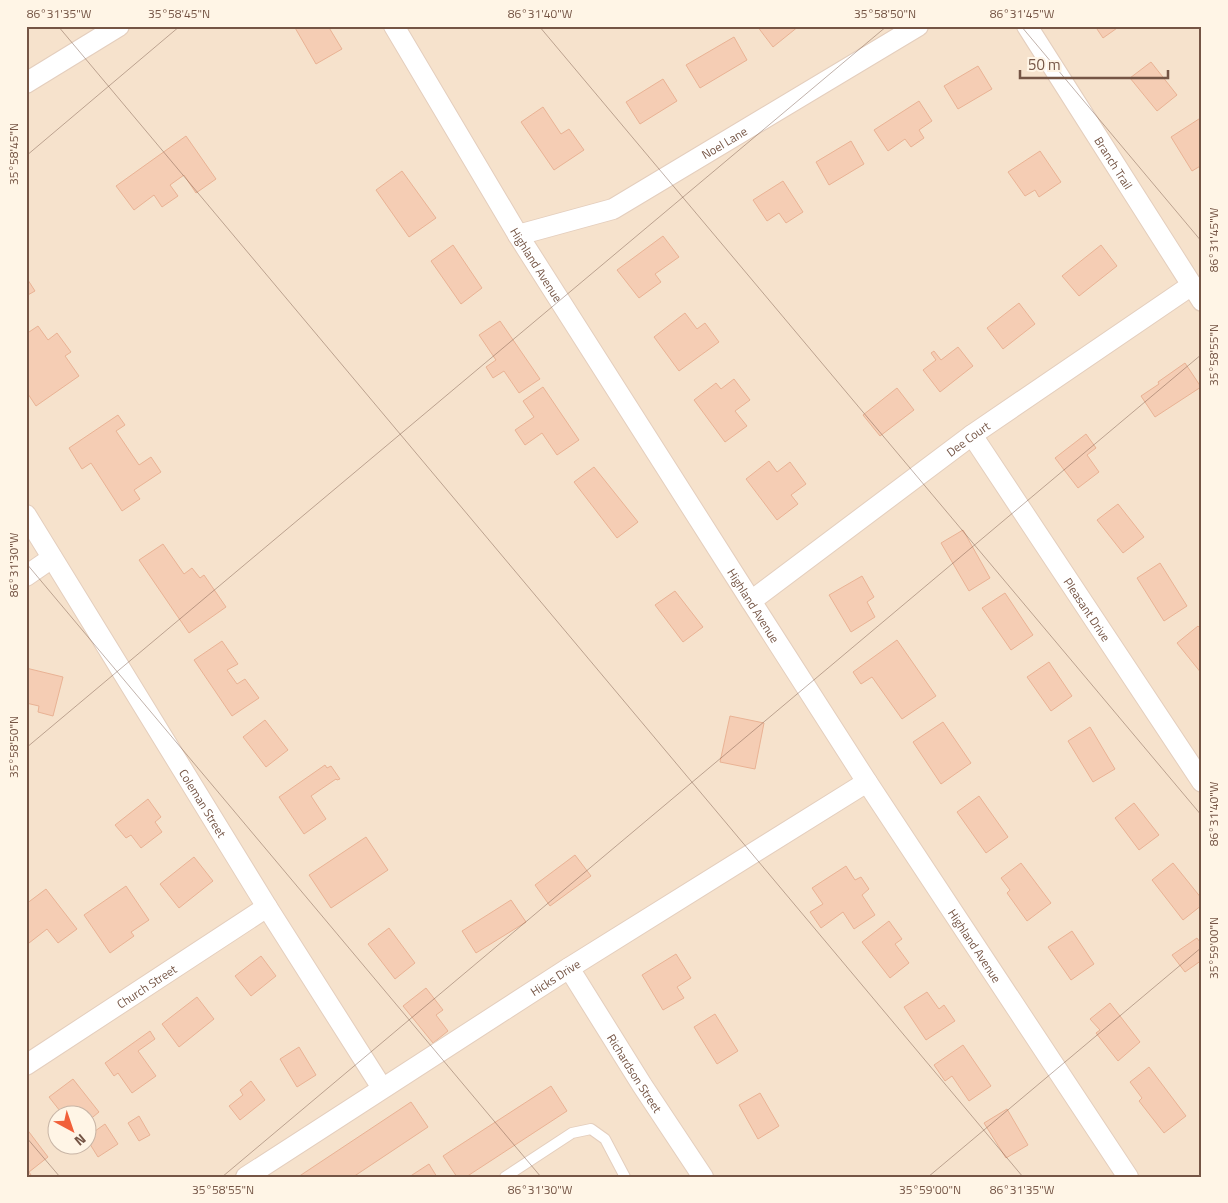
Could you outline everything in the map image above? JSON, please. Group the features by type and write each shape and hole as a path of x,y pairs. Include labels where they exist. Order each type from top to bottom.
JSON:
{"street":[{"path":"26,83 119,26"},
{"name":"Highland Avenue","path":"394,26 518,235 751,601 867,782 1128,1177"},
{"name":"Noel Lane","path":"518,235 612,210 918,26"},
{"name":"Branch Trail","path":"1027,26 1197,293"},
{"name":"Dee Court","path":"751,601 972,435 1197,293"},
{"name":"Pleasant Drive","path":"972,435 1202,782"},
{"name":"Coleman Street","path":"26,515 266,907 382,1088"},
{"path":"26,576 52,558"},
{"name":"Hicks Drive","path":"246,1177 568,968 867,782"},
{"name":"Church Street","path":"26,1065 266,907"},
{"name":"Richardson Street","path":"568,968 642,1086 703,1177"}],"lane":[{"path":"505,1177 572,1134 592,1129 605,1138 625,1177"}],"shaded area":[{"path":"26,26 1202,26 1202,1177 26,1177"}],"building":[{"path":"294,26 328,26 342,49 316,64"},
{"path":"757,26 799,26 773,47"},
{"path":"1095,26 1120,26 1103,38"},
{"path":"734,37 747,60 700,88 686,65"},
{"path":"1151,62 1177,95 1157,111 1130,78"},
{"path":"978,66 992,89 958,109 944,86"},
{"path":"663,79 677,101 640,124 626,102"},
{"path":"919,101 932,121 919,130 924,138 911,147 905,139 888,151 874,130"},
{"path":"543,107 561,134 569,129 584,150 554,170 521,122"},
{"path":"1202,117 1202,165 1192,171 1171,137"},
{"path":"186,136 216,179 196,193 184,175 170,185 178,196 162,207 154,195 134,210 116,186"},
{"path":"851,141 864,164 829,185 816,162"},
{"path":"1040,151 1061,182 1039,197 1035,190 1025,196 1008,172"},
{"path":"402,171 436,218 409,237 376,190"},
{"path":"783,181 803,212 786,223 779,213 767,221 753,200"},
{"path":"663,236 679,257 655,274 661,282 639,298 617,270"},
{"path":"453,245 482,288 461,304 431,261"},
{"path":"1101,245 1117,266 1079,296 1062,276"},
{"path":"26,277 35,291 26,296"},
{"path":"1019,303 1035,324 1003,349 987,328"},
{"path":"685,313 697,329 705,323 719,342 679,371 654,337"},
{"path":"500,321 540,379 519,393 504,371 493,378 486,367 496,360 479,335"},
{"path":"38,326 48,340 57,333 71,352 65,356 79,376 36,406 26,391 26,334"},
{"path":"958,347 973,366 940,392 923,370 936,360 931,353 934,351 941,360"},
{"path":"1185,363 1201,387 1155,417 1141,396"},
{"path":"734,379 750,400 735,411 747,426 725,442 694,400 716,383 721,389"},
{"path":"543,387 579,440 557,455 542,433 525,445 515,430 534,417 523,401"},
{"path":"897,388 914,410 880,436 863,415"},
{"path":"118,415 125,425 116,431 139,465 151,457 161,472 134,490 140,499 122,511 91,463 82,469 69,448"},
{"path":"1086,434 1096,448 1087,455 1099,472 1078,488 1055,458"},
{"path":"769,461 777,472 790,462 806,484 791,495 798,504 777,520 746,479"},
{"path":"594,467 638,522 617,538 574,482"},
{"path":"1118,504 1144,537 1123,553 1097,520"},
{"path":"963,530 990,578 969,591 941,543"},
{"path":"163,544 184,574 192,568 200,578 204,575 226,607 189,633 139,560"},
{"path":"1160,563 1187,606 1164,621 1137,578"},
{"path":"862,576 874,597 867,602 875,617 851,632 829,595"},
{"path":"675,591 703,627 683,642 655,605"},
{"path":"1005,593 1033,635 1011,650 982,608"},
{"path":"1198,626 1202,630 1202,674 1177,643"},
{"path":"897,640 936,696 902,719 872,677 861,684 853,672"},
{"path":"222,641 238,664 227,670 237,684 245,679 259,698 232,716 194,660"},
{"path":"1049,662 1072,696 1051,711 1027,677"},
{"path":"26,668 63,677 53,716 38,712 39,706 26,703"},
{"path":"730,716 764,723 755,769 720,762"},
{"path":"265,720 288,750 266,767 243,737"},
{"path":"943,722 971,763 941,784 913,742"},
{"path":"1090,727 1115,769 1093,782 1068,741"},
{"path":"325,765 327,768 331,766 340,779 336,779 311,796 326,819 304,834 279,797"},
{"path":"979,796 1008,837 986,853 957,812"},
{"path":"148,799 161,817 155,822 162,832 141,848 131,835 126,838 115,825"},
{"path":"1134,803 1159,835 1139,850 1115,818"},
{"path":"366,837 388,870 331,908 309,875"},
{"path":"575,855 591,876 550,906 535,885"},
{"path":"194,857 213,881 179,908 160,884"},
{"path":"1021,863 1051,903 1027,921 1007,893 1010,890 1001,878"},
{"path":"1173,863 1202,899 1202,905 1183,920 1152,880"},
{"path":"846,866 855,880 861,877 869,889 862,895 875,915 854,929 843,912 821,928 810,912 823,904 812,888"},
{"path":"126,886 149,920 131,932 134,936 110,953 84,915"},
{"path":"46,889 77,929 58,943 47,929 29,943 26,939 26,904"},
{"path":"511,900 526,922 476,953 462,931"},
{"path":"889,921 902,939 895,944 909,963 890,978 862,942"},
{"path":"389,928 415,963 395,979 368,944"},
{"path":"1072,931 1094,964 1071,980 1048,947"},
{"path":"1197,938 1202,945 1202,960 1185,972 1172,955"},
{"path":"676,954 691,978 677,987 684,998 663,1010 642,975"},
{"path":"261,956 276,976 251,996 235,976"},
{"path":"426,988 443,1010 436,1015 448,1031 433,1043 403,1006"},
{"path":"927,992 939,1009 944,1005 955,1021 926,1040 904,1007"},
{"path":"197,997 214,1019 179,1047 162,1024"},
{"path":"1110,1003 1140,1042 1118,1061 1096,1033 1100,1030 1090,1019"},
{"path":"715,1014 738,1051 717,1064 694,1027"},
{"path":"150,1031 155,1039 138,1051 156,1076 132,1093 118,1073 114,1076 105,1063"},
{"path":"963,1045 991,1086 969,1101 952,1076 945,1081 934,1065"},
{"path":"299,1047 316,1075 297,1087 280,1059"},
{"path":"1149,1067 1186,1116 1164,1133 1139,1101 1142,1098 1130,1082"},
{"path":"73,1079 94,1106 56,1106 49,1097"},
{"path":"251,1081 265,1100 240,1120 229,1106 243,1095 240,1090"},
{"path":"551,1086 567,1111 466,1177 457,1177 443,1156"},
{"path":"760,1093 779,1126 758,1139 739,1105"},
{"path":"411,1102 428,1127 353,1177 298,1177"},
{"path":"1007,1109 1028,1145 1006,1158 984,1123"},
{"path":"139,1116 150,1135 139,1141 128,1123"},
{"path":"105,1124 118,1144 98,1157 97,1156 98,1129"},
{"path":"26,1128 48,1157 29,1172 30,1177 26,1177"},
{"path":"429,1164 437,1177 409,1177"}]}
